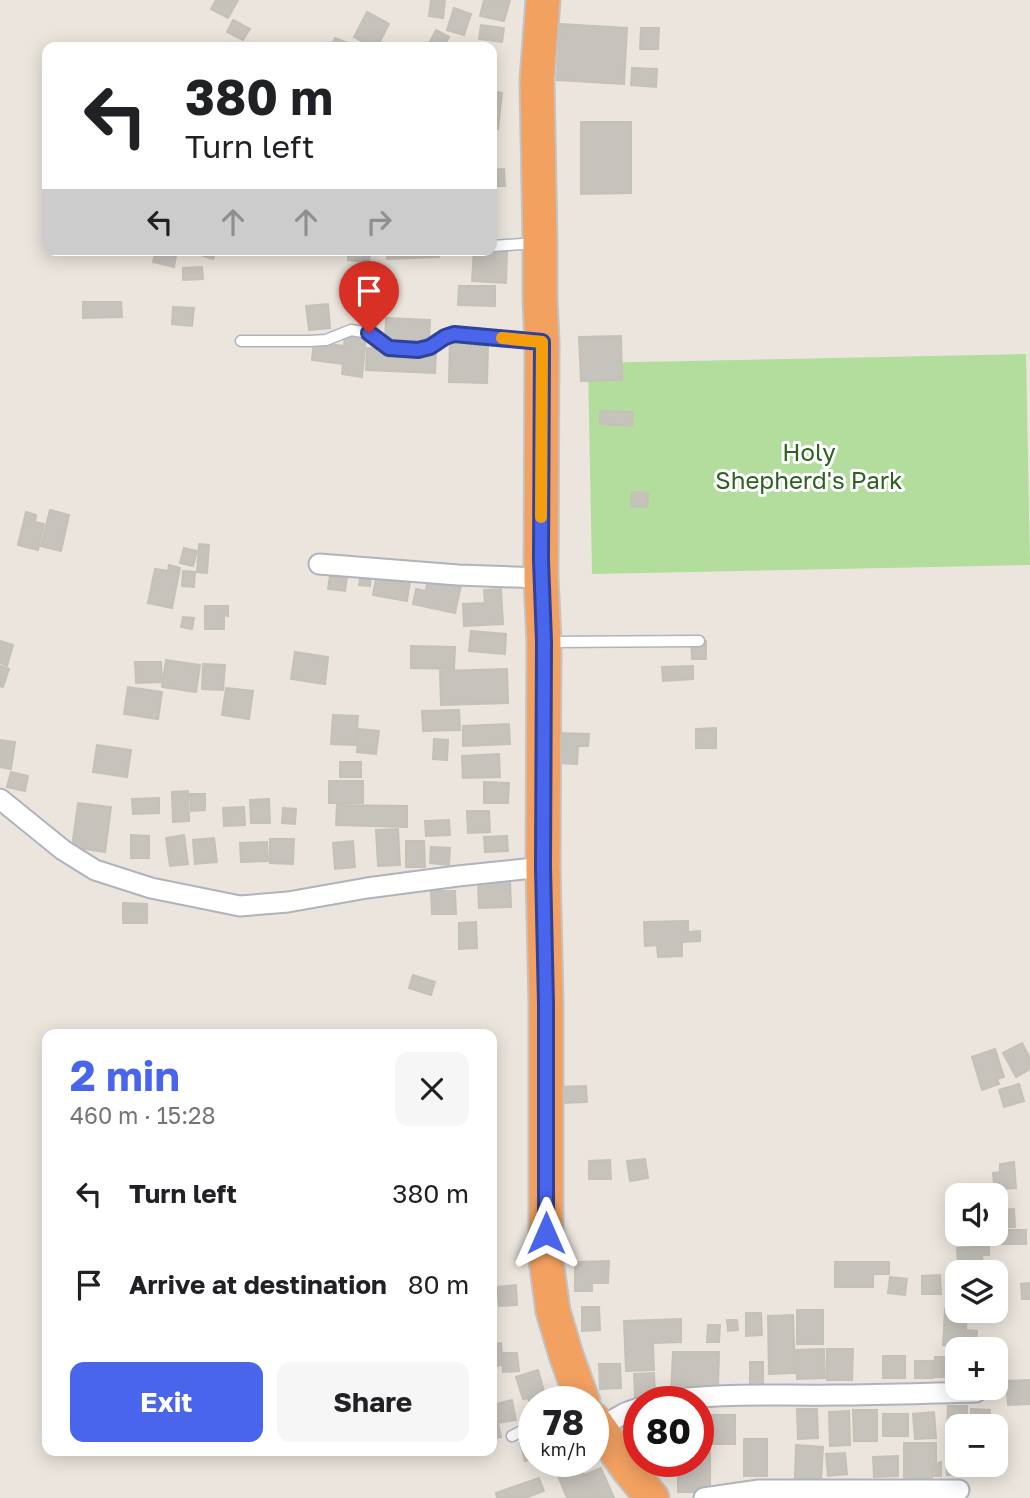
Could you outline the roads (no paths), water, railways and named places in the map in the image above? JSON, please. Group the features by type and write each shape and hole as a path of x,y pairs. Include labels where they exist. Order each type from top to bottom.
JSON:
{"highway":[{"path":"543,0 537,80 542,342 546,1261 553,1311 566,1355 579,1386"},
{"path":"609,1441 652,1498"}],"street":[{"path":"319,564 541,579"},
{"path":"0,799 63,850 95,870 151,888 240,906 288,902 445,877 543,867"},
{"path":"714,1395 945,1393"},
{"path":"704,1498 759,1490 959,1490"}],"lane":[{"path":"497,246 540,243"},
{"path":"240,341 326,340 351,330 369,333 389,348 418,350 430,347 454,334 542,342"},
{"path":"544,642 699,641"},
{"path":"512,1436 518,1433"}],"park label":[{"name":"Holy Shepherd's Park","path":"809,465"}]}
